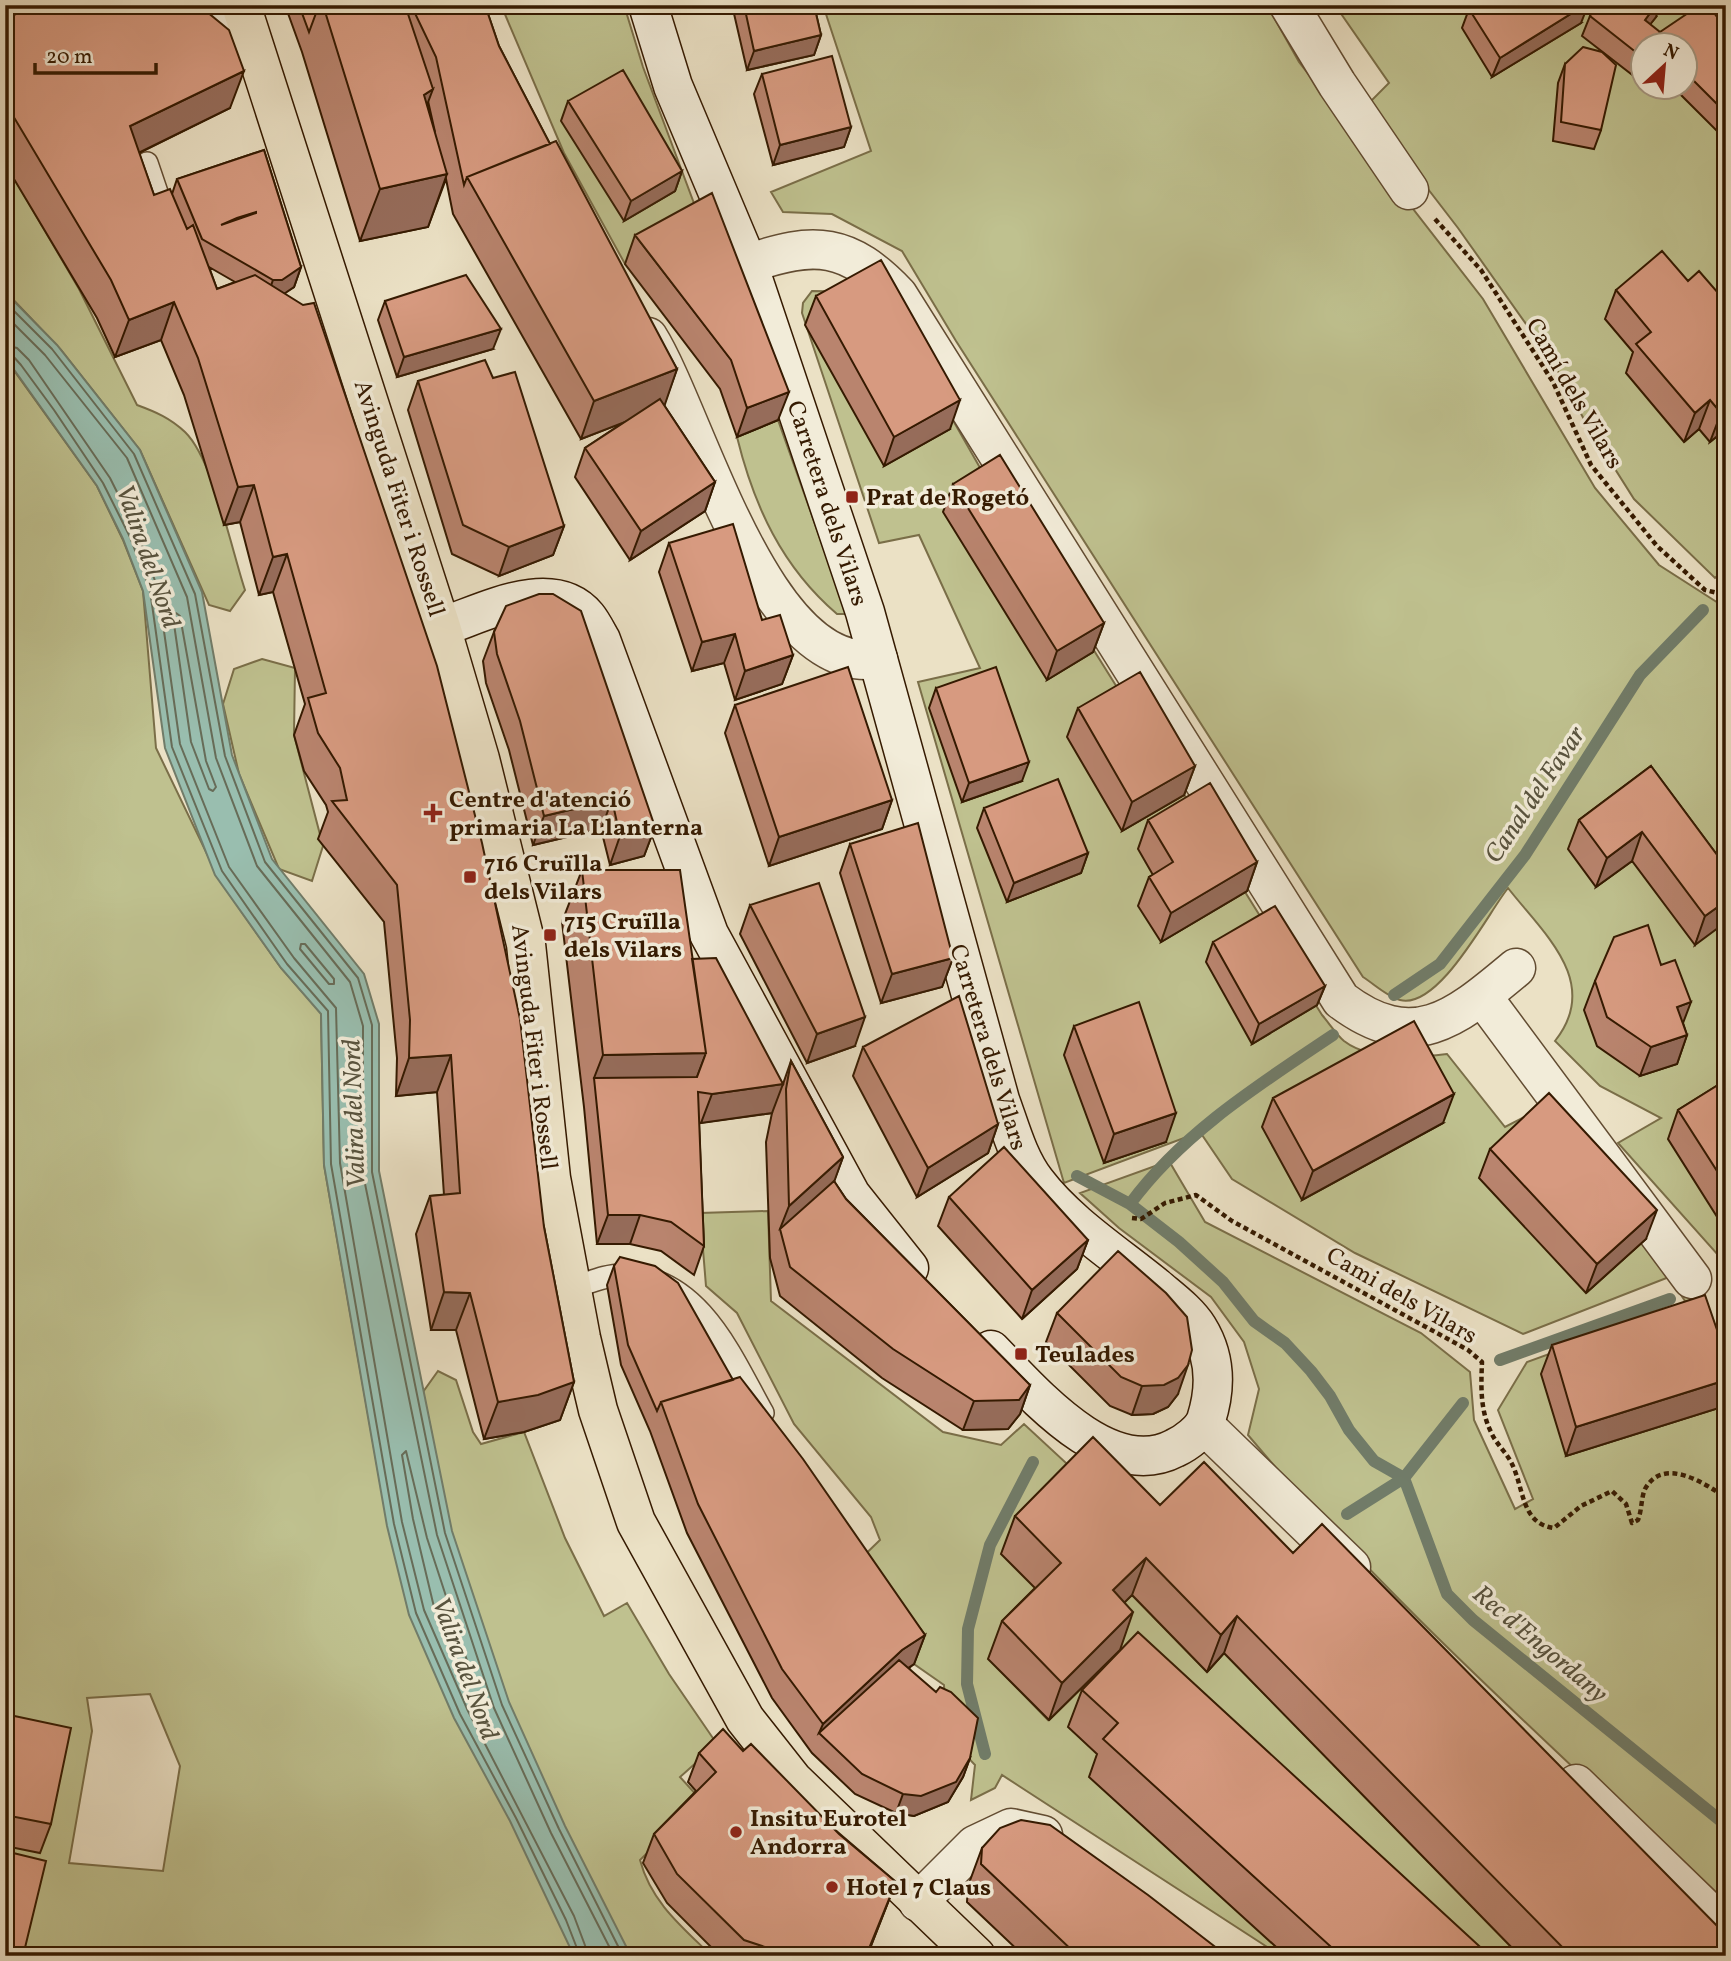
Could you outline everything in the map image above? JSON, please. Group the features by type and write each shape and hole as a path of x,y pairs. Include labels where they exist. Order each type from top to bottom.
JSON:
{"main road":[{"name":"Avinguda Fiter i Rossell","path":"241,5 441,627 480,759 526,944 551,1178 572,1288 598,1410 636,1522 745,1719 793,1780 976,1956"}],"street":[{"name":"Carretera dels Vilars","path":"648,5 673,86 748,264 878,659 1000,1100 1020,1155 1036,1182 1062,1209 1175,1303 1198,1328 1213,1364 1212,1399 1204,1425"},
{"path":"1289,5 1337,83 1409,190"},
{"path":"748,264 778,253 809,249 834,252 858,258 898,295 1341,1000 1358,1013 1383,1024 1410,1029 1450,1016 1482,996 1516,968"},
{"path":"631,311 674,387 736,531 795,625 817,644 850,660 878,659"},
{"path":"441,627 521,601 545,597 567,604 586,615 601,640 709,934 851,1195 884,1240 936,1295"},
{"path":"1482,996 1692,1279"},
{"path":"963,1322 1053,1413 1089,1438 1126,1455 1163,1454 1182,1444 1204,1425 1374,1589"},
{"path":"1553,1763 1726,1929"},
{"path":"918,1902 975,1845 1011,1828 1045,1835 1067,1852"}],"lane":[{"path":"207,5 259,58"},
{"path":"147,163 173,238"},
{"path":"339,382 370,406"},
{"path":"572,1288 623,1275 648,1279 681,1295 702,1312 720,1337 771,1428"}],"path":[{"name":"Camí dels Vilars","path":"1409,190 1481,270 1553,382 1591,465 1657,546 1705,590 1726,595"},
{"name":"Cami dels Vilars","path":"1128,1217 1141,1219 1165,1203 1196,1195 1232,1221 1468,1350 1482,1362 1482,1404 1490,1432 1512,1464 1527,1511 1542,1527 1554,1528 1581,1506 1612,1491 1626,1504 1632,1523 1638,1520 1644,1491 1654,1477 1667,1473 1683,1475 1707,1484 1726,1498"}],"green space":[{"path":"501,5 624,5 643,67 701,222 625,264 564,153"},
{"path":"823,5 1267,5 1299,62 1483,299 1595,488 1659,565 1726,608 1726,1264 1618,1143 1661,1118 1600,1086 1555,1041 1568,1019 1572,999 1570,979 1551,941 1508,888 1461,957 1431,990 1415,999 1400,1000 1363,977 956,341 902,251 832,214 783,212 771,192 871,151"},
{"path":"1335,5 1726,5 1726,568 1715,578 1634,499 1586,423 1553,362 1458,228 1365,107 1389,83"},
{"path":"5,173 14,178 79,289 137,405 179,427 195,445 221,506 245,590 230,611 209,605 140,450 61,350 5,291"},
{"path":"812,291 880,292 983,473 1322,1015 1338,1035 1355,1047 1380,1055 1408,1057 1447,1054 1505,1127 1532,1113 1652,1234 1708,1329 1726,1322 1726,1921 1701,1888 1468,1668 1300,1495 1248,1435 1259,1389 1244,1342 1211,1297 1119,1228 1080,1193 1169,1161 1205,1222 1421,1333 1470,1372 1474,1420 1515,1509 1533,1499 1498,1410 1527,1362 1687,1304 1669,1277 1523,1334 1355,1253 1232,1179 1200,1132 1064,1183 918,682 980,668 919,535 879,543 802,313 803,303"},
{"path":"5,358 97,486 123,540 143,591 156,748 220,881 281,968 321,1013 324,1165 380,1482 432,1435 423,1392 438,1371 456,1380 473,1432 481,1444 524,1432 565,1538 604,1616 627,1603 669,1674 717,1744 680,1777 701,1800 640,1860 652,1889 669,1913 712,1956 5,1956","holes":["150,1694 180,1766 163,1871 69,1863 92,1731 87,1698"]},
{"path":"778,420 847,614 837,614 818,596 786,556 752,487 737,437"},
{"path":"262,659 295,668 294,735 323,846 312,881 279,869 239,774 223,704 234,669"},
{"path":"768,1211 771,1301 943,1432 1001,1445 1024,1424 1079,1475 1047,1601 989,1659 1048,1720 1119,1650 1099,1628 1132,1595 1207,1672 1224,1653 1520,1956 1281,1956 1002,1775 995,1788 971,1800 975,1765 960,1748 951,1728 944,1685 914,1664 849,1570 880,1540 871,1517 794,1424 737,1313 706,1286 700,1213"}],"water":[{"name":"Valira del Nord","path":"5,292 57,345 140,450 202,592 232,755 272,859 364,974 379,1024 379,1171 452,1531 509,1702 565,1826 631,1956 574,1956 510,1821 454,1718 409,1615 387,1526 324,1165 321,1014 281,968 215,875 165,748 143,591 123,539 97,486 5,357"}],"building":[{"path":"27,5 203,5 206,11 229,30 244,71 130,126 154,195 170,189 187,229 193,225 217,289 255,275 303,305 314,303 437,666 482,843 520,1019 544,1227 574,1382 538,1395 498,1402 470,1293 444,1292 430,1196 460,1193 451,1055 409,1058 410,1020 397,885 332,801 347,800 340,768 318,733 308,698 326,693 287,554 273,557 254,485 238,487 198,358 174,302 129,320 111,280 12,114 5,112 5,19 29,8"},
{"path":"299,5 319,5 309,32"},
{"path":"323,5 405,5 433,89 424,95 447,174 380,189"},
{"path":"411,5 485,5 499,46 550,144 467,177 464,185 436,57"},
{"path":"744,5 814,5 821,35 754,51"},
{"path":"1475,5 1585,5 1500,58 1469,9"},
{"path":"1597,5 1656,5 1645,20 1660,32 1630,32 1630,48 1590,16"},
{"path":"1700,5 1708,5 1726,29 1726,113 1700,87 1700,32 1660,32"},
{"path":"1583,47 1602,52 1616,65 1601,130 1561,122 1565,64"},
{"path":"832,56 851,127 780,145 762,74"},
{"path":"623,70 682,171 631,201 568,101"},
{"path":"556,141 677,369 594,401 467,177"},
{"path":"264,150 301,267 282,280 273,280 202,239 177,179","holes":["256,213 221,225 237,218"]},
{"path":"712,193 789,392 747,408 731,360 635,235"},
{"path":"1662,251 1688,281 1699,271 1726,302 1726,409 1721,413 1710,400 1695,413 1636,344 1651,332 1616,290"},
{"path":"881,260 960,400 894,437 816,296"},
{"path":"466,275 501,329 404,357 385,301"},
{"path":"485,360 493,378 515,372 564,526 509,547 463,525 418,381"},
{"path":"660,399 715,482 641,531 585,448"},
{"path":"1000,455 1104,623 1057,651 953,484"},
{"path":"733,524 762,620 780,615 793,655 745,671 735,634 702,642 669,543"},
{"path":"539,594 553,594 581,611 655,827 620,836 612,800 544,816 520,721 497,654 494,632 506,606"},
{"path":"848,667 892,800 779,837 735,705"},
{"path":"996,667 1029,762 969,783 936,688"},
{"path":"1140,672 1195,766 1132,802 1078,708"},
{"path":"1651,766 1726,867 1726,901 1705,916 1642,832 1607,858 1579,820"},
{"path":"1058,779 1088,853 1014,883 984,808"},
{"path":"1210,783 1257,862 1171,913 1149,877 1173,862 1148,820"},
{"path":"918,823 953,958 892,974 850,844"},
{"path":"582,870 680,870 706,1053 603,1055"},
{"path":"819,883 865,1017 817,1034 750,905"},
{"path":"1275,906 1325,986 1259,1024 1213,942"},
{"path":"1648,925 1661,965 1675,960 1691,1002 1677,1007 1687,1035 1651,1047 1607,1017 1595,981 1614,937"},
{"path":"716,958 783,1084 712,1094 698,1092 704,1246 671,1222 640,1215 608,1215 594,1078 697,1077 706,1053 692,959"},
{"path":"959,996 998,1124 928,1168 863,1047"},
{"path":"1139,1002 1176,1113 1114,1134 1074,1026"},
{"path":"1414,1021 1454,1094 1313,1171 1273,1098"},
{"path":"791,1061 843,1157 789,1206 786,1089"},
{"path":"1726,1080 1726,1185 1678,1110"},
{"path":"1549,1093 1657,1210 1597,1264 1490,1149"},
{"path":"1004,1147 1088,1240 1032,1290 949,1197"},
{"path":"834,1181 846,1199 1030,1385 1019,1400 974,1401 893,1349 790,1267 780,1229"},
{"path":"1118,1251 1166,1293 1187,1317 1192,1350 1188,1365 1178,1378 1164,1385 1142,1386 1121,1377 1057,1313"},
{"path":"620,1257 655,1266 678,1283 733,1380 661,1402 657,1411 628,1345 614,1266"},
{"path":"1705,1295 1726,1356 1726,1380 1576,1427 1552,1345"},
{"path":"740,1377 803,1459 925,1635 902,1650 823,1724 782,1669 698,1504 661,1402"},
{"path":"1093,1437 1160,1505 1204,1462 1293,1553 1322,1524 1726,1935 1726,1956 1571,1956 1237,1616 1221,1635 1146,1558 1113,1590 1133,1612 1062,1683 1002,1621 1061,1563 1015,1516"},
{"path":"1138,1632 1490,1956 1341,1956 1103,1739 1118,1723 1082,1690"},
{"path":"899,1660 936,1692 940,1687 951,1692 978,1718 970,1758 956,1782 921,1796 903,1794 862,1774 819,1733"},
{"path":"5,1714 71,1728 51,1824 5,1815"},
{"path":"723,1729 743,1751 751,1744 839,1834 896,1882 866,1956 792,1956 744,1940 677,1874 654,1834 716,1772 699,1753"},
{"path":"1021,1820 1050,1825 1227,1956 1078,1956 981,1864 982,1848 1000,1828"},
{"path":"5,1851 46,1861 23,1956 5,1956"},
{"path":"910,1949 930,1956 908,1956"}],"waterway":[{"name":"Canal del Favar","path":"1394,995 1440,964 1525,855 1640,675 1703,610"},
{"name":"Canal del Favar","path":"1130,1204 1151,1178 1198,1132 1250,1091 1333,1035"},
{"name":"Rec d'Engordany","path":"1077,1176 1130,1204 1179,1242 1223,1282 1254,1321 1285,1343 1311,1371 1330,1396 1349,1430 1374,1461 1404,1478 1447,1594 1473,1620 1726,1825"},
{"path":"1500,1360 1670,1299"},
{"path":"1347,1514 1404,1478 1463,1403"},
{"name":"Canal del Favar","path":"985,1754 967,1684 968,1629 990,1545 1033,1462"}],"place":[{"name":"Prat de Rogetó","path":"852,497"},
{"name":"Centre d'atenció primaria La Llanterna","path":"433,813"},
{"name":"716 Cruïlla dels Vilars","path":"470,877"},
{"name":"715 Cruïlla dels Vilars","path":"550,935"},
{"name":"Teulades","path":"1021,1354"},
{"name":"Insitu Eurotel Andorra","path":"736,1832"},
{"name":"Hotel 7 Claus","path":"832,1887"}]}
